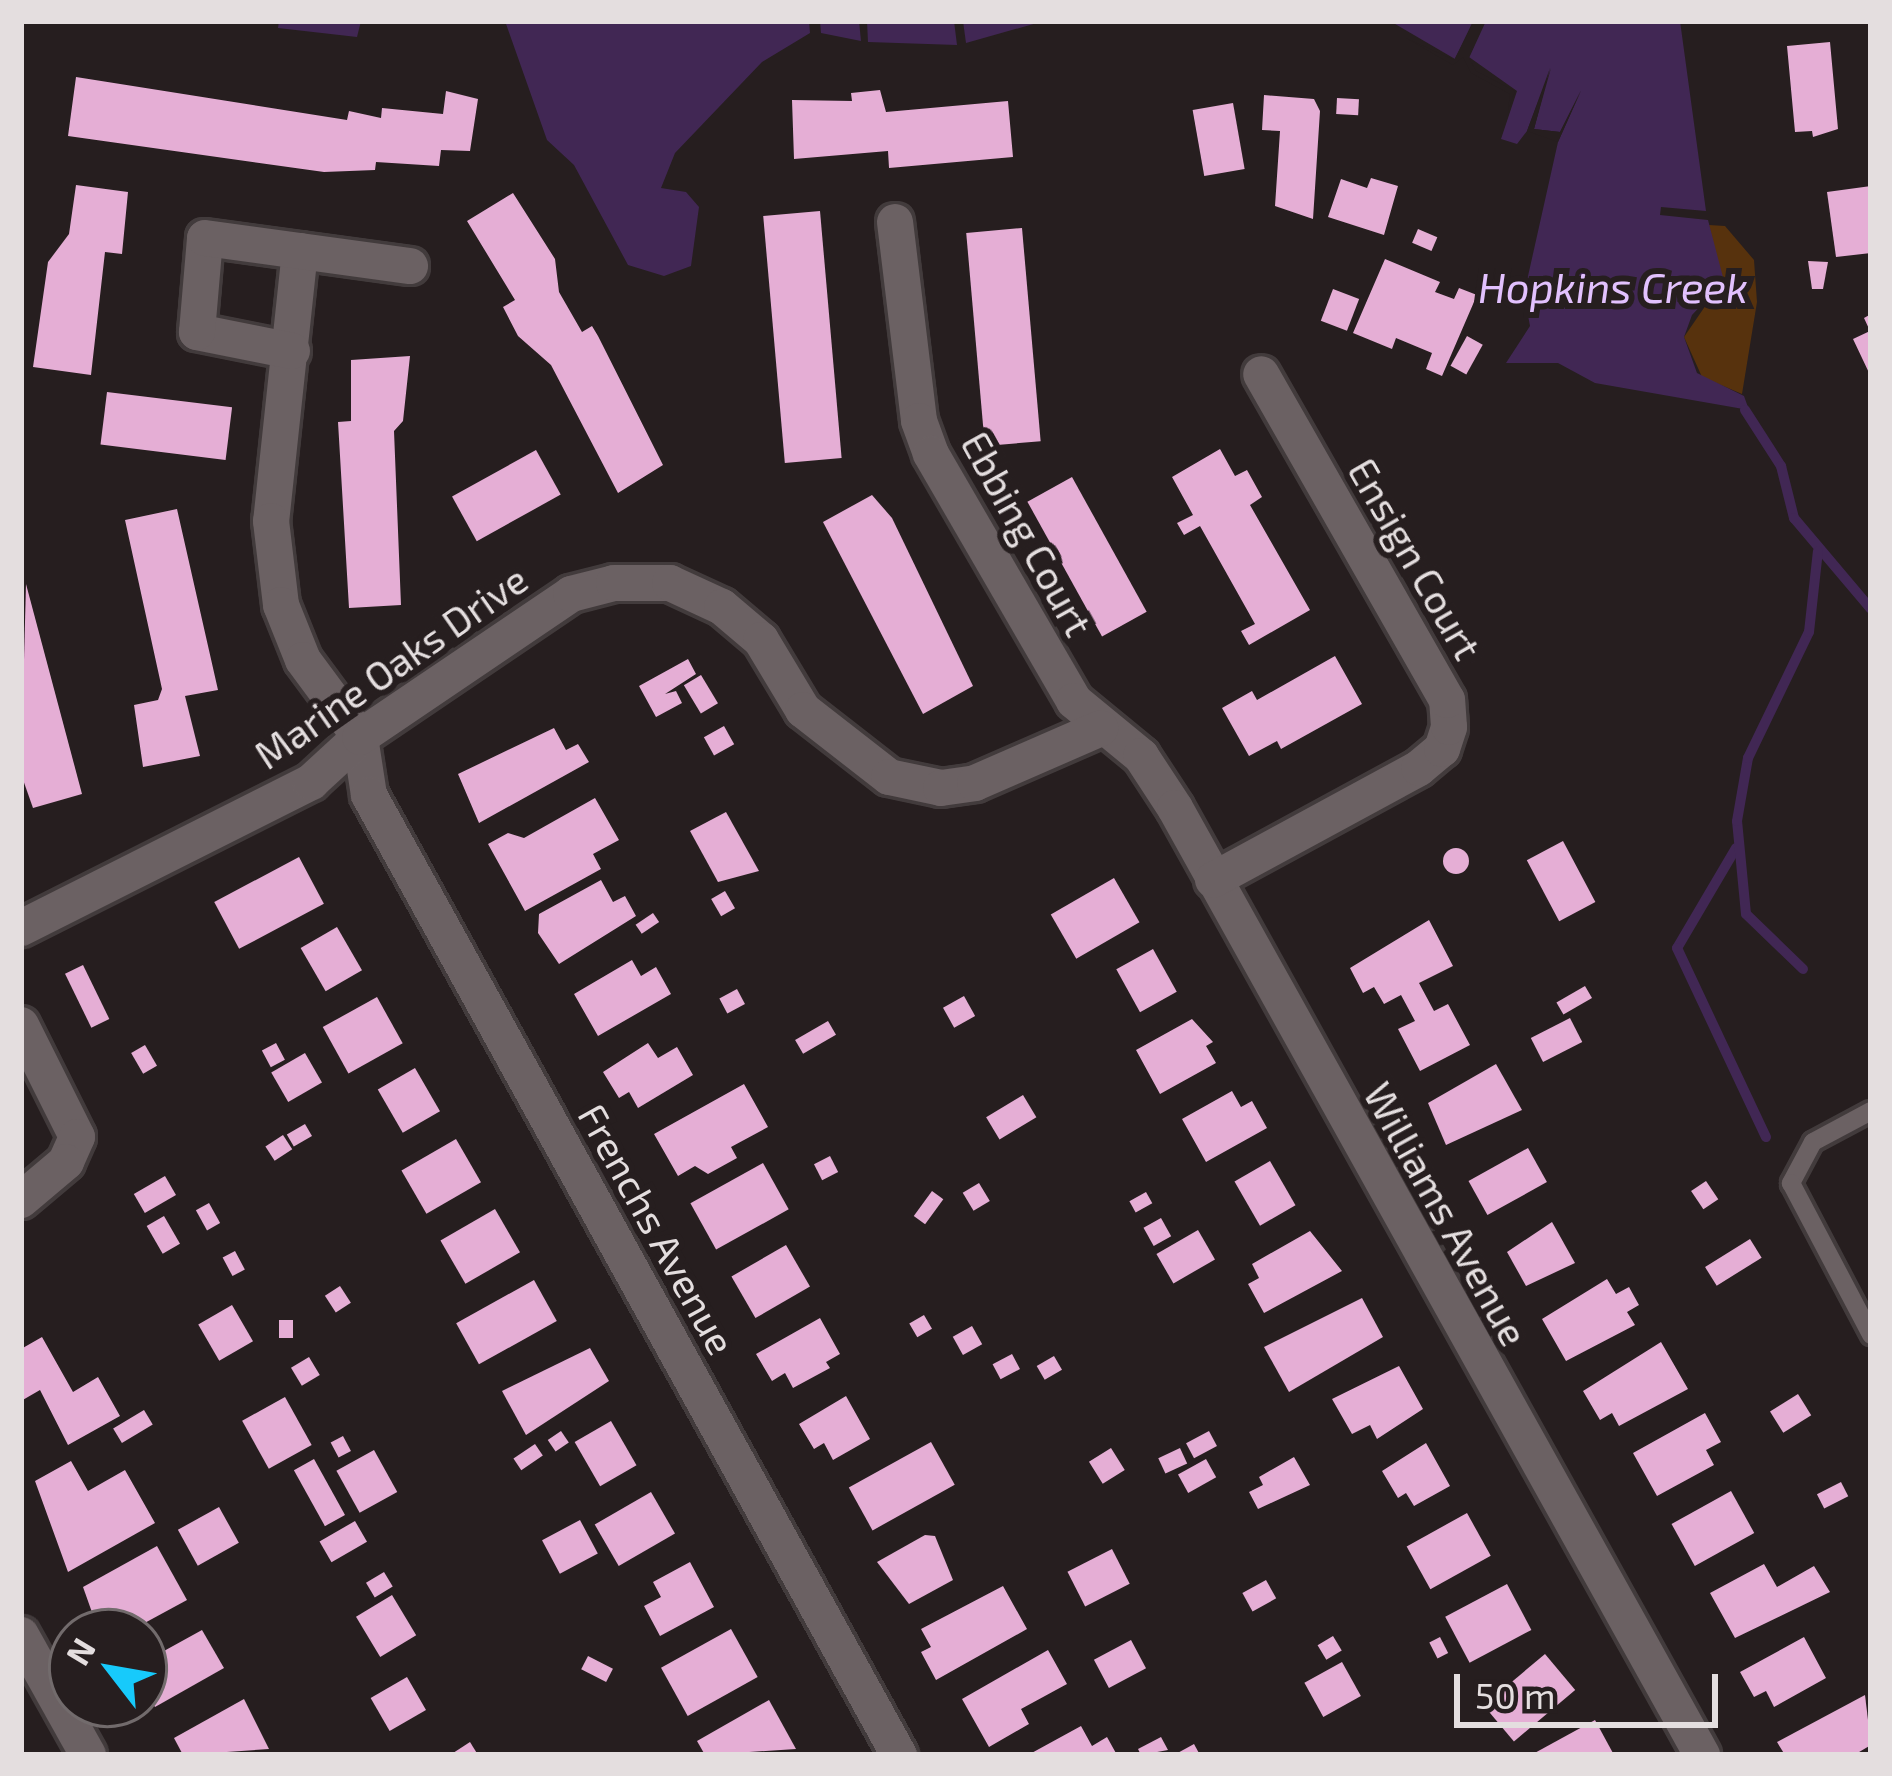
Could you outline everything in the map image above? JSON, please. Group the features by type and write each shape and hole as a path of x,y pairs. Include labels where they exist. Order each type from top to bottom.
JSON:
{"street":[{"name":"Ebbing Court","path":"895,222 920,421 931,454 1057,674 1102,728"},
{"path":"292,351 197,332 205,238 410,266"},
{"path":"300,251 271,521 273,564 303,660 360,737"},
{"name":"Ensign Court","path":"1214,880 1420,768 1442,748 1449,727 1447,700 1262,374"},
{"name":"Marine Oaks Drive","path":"21,928 311,782 360,737 571,594 614,583 670,583 722,607 761,640 802,710 889,777 941,788 975,783 1102,728"},
{"name":"Williams Avenue","path":"1102,728 1141,756 1214,880 1702,1755"},
{"name":"Frenchs Avenue","path":"360,737 369,795 899,1755"},
{"path":"21,1025 76,1137 66,1162 21,1200"},
{"path":"21,1635 88,1755"}],"lane":[{"path":"1871,1112 1814,1142 1791,1183 1871,1335"}],"shaded area":[{"path":"1709,225 1725,226 1754,260 1757,302 1742,394 1702,377 1684,337 1708,302 1716,261"}],"water":[{"path":"279,21 361,21 357,37 278,28"},
{"path":"505,21 809,21 810,33 762,62 675,153 661,188 686,192 699,207 691,266 664,276 628,265 574,165 547,140"},
{"path":"820,21 859,21 861,41 821,33"},
{"path":"867,21 954,21 957,45 868,42"},
{"path":"963,21 1044,21 966,43"},
{"path":"1390,21 1473,21 1455,59"},
{"name":"Hopkins Creek","path":"1485,21 1680,21 1706,211 1661,207 1660,215 1708,220 1724,281 1692,315 1684,337 1697,373 1744,396 1749,410 1595,383 1558,363 1506,363 1530,326 1524,294 1558,142 1581,91 1560,132 1534,129 1550,68 1527,131 1517,144 1501,139 1517,91 1469,57"}],"pier":[{"path":"1474,21 1486,21 1469,58 1476,71 1515,91 1508,110 1510,94 1471,73 1463,57 1453,65 1406,38 1454,60"},
{"path":"1551,68 1534,129 1560,132 1581,90 1558,142 1527,131"}],"building":[{"path":"1830,42 1838,129 1813,137 1812,131 1795,132 1787,46"},
{"path":"76,77 347,120 349,111 381,118 382,108 443,114 446,91 478,99 470,151 441,150 439,166 376,162 375,170 324,172 68,136"},
{"path":"880,90 886,112 1008,101 1013,157 889,168 888,151 794,159 792,100 852,101 851,93"},
{"path":"1264,95 1314,99 1320,111 1313,219 1275,206 1280,131 1262,130"},
{"path":"1337,98 1359,99 1358,115 1336,114"},
{"path":"1233,103 1245,169 1204,176 1193,110"},
{"path":"1371,178 1398,186 1384,235 1328,217 1341,179 1367,188"},
{"path":"76,185 128,192 122,254 105,252 91,375 33,367 48,262 69,234"},
{"path":"1871,186 1871,253 1836,257 1827,192"},
{"path":"513,193 555,259 559,292 582,332 592,326 663,465 618,493 551,365 518,336 503,307 515,300 467,221"},
{"path":"820,211 842,458 785,463 763,216"},
{"path":"1022,228 1041,441 985,446 966,233"},
{"path":"1418,229 1437,237 1431,251 1412,243"},
{"path":"1385,259 1440,282 1435,292 1454,299 1459,288 1477,295 1442,376 1426,369 1432,353 1396,338 1392,349 1353,333"},
{"path":"1808,261 1828,262 1823,289 1812,289"},
{"path":"1333,289 1359,299 1347,331 1321,321"},
{"path":"1871,314 1871,377 1853,339 1870,331 1864,318"},
{"path":"1467,336 1483,345 1466,374 1451,366"},
{"path":"410,356 403,421 394,431 401,605 349,608 338,422 351,421 351,360"},
{"path":"107,392 232,407 226,460 101,445"},
{"path":"1220,449 1235,476 1247,470 1262,497 1250,505 1310,610 1249,645 1241,631 1255,624 1200,526 1184,535 1177,523 1193,515 1172,477"},
{"path":"536,450 561,495 477,541 452,497"},
{"path":"1072,477 1147,612 1102,636 1027,502"},
{"path":"872,495 892,518 973,686 923,714 823,522"},
{"path":"177,509 218,690 185,696 200,756 143,767 134,705 158,700 162,689 125,520"},
{"path":"26,584 82,794 33,808 21,774"},
{"path":"1335,656 1362,704 1281,749 1277,741 1249,756 1222,708 1252,691 1257,700"},
{"path":"688,659 696,674 665,694 676,691 682,703 656,717 639,686"},
{"path":"701,675 718,703 701,714 684,685"},
{"path":"724,726 734,744 714,756 704,737"},
{"path":"554,728 566,750 578,744 589,762 479,823 458,774"},
{"path":"595,798 619,840 593,854 601,869 525,911 488,844 508,833 524,838"},
{"path":"726,812 759,871 718,882 690,831"},
{"path":"1563,841 1595,902 1559,921 1527,860"},
{"path":"1456,848 1469,861 1456,874 1443,861"},
{"path":"299,857 324,904 239,949 214,902"},
{"path":"1114,878 1140,922 1076,959 1051,914"},
{"path":"601,880 613,902 625,896 636,916 559,964 538,933 539,914"},
{"path":"725,891 735,908 721,916 711,899"},
{"path":"653,913 659,922 642,934 636,925"},
{"path":"1429,920 1453,966 1419,983 1434,1011 1448,1004 1470,1045 1420,1071 1398,1029 1415,1021 1401,995 1384,1004 1374,987 1363,993 1350,968"},
{"path":"337,927 362,970 326,991 301,948"},
{"path":"1153,949 1177,992 1140,1012 1116,969"},
{"path":"632,960 641,976 656,967 671,994 598,1036 574,994"},
{"path":"83,965 109,1019 91,1028 65,974"},
{"path":"1585,986 1592,998 1563,1015 1556,1003"},
{"path":"737,989 745,1004 727,1013 719,998"},
{"path":"964,996 975,1016 954,1028 943,1008"},
{"path":"377,997 403,1043 348,1073 323,1027"},
{"path":"1570,1018 1582,1042 1543,1062 1531,1038"},
{"path":"1192,1019 1213,1042 1206,1046 1216,1063 1160,1094 1136,1050"},
{"path":"828,1021 836,1035 803,1054 795,1040"},
{"path":"276,1043 285,1060 271,1067 262,1051"},
{"path":"648,1043 658,1058 677,1047 693,1075 638,1108 629,1092 619,1098 603,1072"},
{"path":"145,1045 157,1066 143,1074 131,1053"},
{"path":"305,1053 322,1082 288,1102 271,1072"},
{"path":"1496,1064 1522,1110 1446,1145 1428,1103"},
{"path":"415,1068 440,1111 403,1133 378,1090"},
{"path":"744,1084 768,1127 731,1147 737,1158 708,1174 695,1166 678,1176 654,1134"},
{"path":"1232,1091 1241,1107 1252,1101 1267,1128 1206,1162 1182,1119"},
{"path":"1023,1095 1036,1117 1000,1139 986,1117"},
{"path":"305,1124 312,1136 294,1147 287,1134"},
{"path":"283,1135 292,1149 275,1161 265,1146"},
{"path":"456,1139 481,1182 426,1214 401,1170"},
{"path":"1528,1148 1547,1182 1487,1215 1469,1181"},
{"path":"830,1156 838,1172 822,1180 814,1164"},
{"path":"1270,1161 1296,1205 1260,1226 1234,1182"},
{"path":"763,1163 789,1209 716,1250 690,1203"},
{"path":"165,1176 176,1195 145,1213 134,1194"},
{"path":"1706,1181 1718,1199 1703,1209 1691,1191"},
{"path":"979,1183 990,1201 974,1211 963,1193"},
{"path":"932,1191 943,1199 925,1224 914,1216"},
{"path":"1146,1192 1152,1203 1136,1213 1129,1201"},
{"path":"209,1203 220,1223 207,1230 196,1210"},
{"path":"495,1209 520,1252 465,1284 440,1240"},
{"path":"164,1216 180,1244 163,1254 147,1226"},
{"path":"1161,1218 1171,1236 1154,1246 1144,1228"},
{"path":"1552,1222 1575,1263 1526,1286 1507,1252"},
{"path":"1198,1230 1215,1259 1173,1283 1156,1254"},
{"path":"1310,1231 1342,1271 1264,1313 1248,1284 1259,1278 1252,1264"},
{"path":"1750,1239 1762,1258 1717,1286 1705,1267"},
{"path":"786,1245 810,1287 755,1318 731,1276"},
{"path":"235,1251 245,1270 232,1276 223,1258"},
{"path":"1607,1279 1616,1294 1629,1287 1639,1305 1627,1312 1635,1325 1566,1361 1542,1319"},
{"path":"534,1280 557,1321 479,1364 456,1323"},
{"path":"340,1286 351,1303 336,1313 325,1296"},
{"path":"1362,1298 1383,1337 1289,1392 1264,1347"},
{"path":"232,1305 253,1341 219,1361 198,1324"},
{"path":"924,1315 932,1329 917,1337 909,1324"},
{"path":"820,1318 840,1354 826,1362 830,1368 793,1388 785,1373 772,1381 756,1354"},
{"path":"279,1320 293,1320 293,1338 279,1338"},
{"path":"972,1326 982,1344 963,1355 953,1337"},
{"path":"42,1337 73,1392 98,1377 120,1416 68,1445 40,1390 21,1401 21,1349"},
{"path":"1661,1342 1688,1389 1619,1426 1612,1413 1600,1420 1583,1391"},
{"path":"590,1348 609,1381 526,1435 502,1391"},
{"path":"1012,1354 1020,1369 1001,1379 993,1364"},
{"path":"1054,1356 1062,1370 1045,1380 1037,1366"},
{"path":"309,1357 320,1375 302,1386 291,1368"},
{"path":"1399,1366 1423,1409 1377,1439 1370,1425 1352,1434 1332,1399"},
{"path":"1798,1394 1811,1415 1783,1433 1770,1411"},
{"path":"846,1396 870,1439 833,1460 824,1443 814,1449 799,1424"},
{"path":"285,1397 312,1445 269,1469 242,1421"},
{"path":"144,1410 153,1425 122,1443 113,1429"},
{"path":"1705,1413 1721,1442 1706,1450 1714,1465 1657,1496 1633,1453"},
{"path":"611,1421 636,1465 600,1486 575,1442"},
{"path":"561,1431 569,1443 556,1452 548,1440"},
{"path":"1209,1431 1217,1446 1194,1458 1186,1443"},
{"path":"343,1436 351,1451 339,1458 331,1443"},
{"path":"931,1442 955,1485 873,1530 849,1488"},
{"path":"1426,1443 1450,1486 1414,1506 1406,1493 1398,1498 1382,1471"},
{"path":"535,1444 543,1456 521,1470 513,1459"},
{"path":"1111,1448 1125,1470 1103,1484 1089,1462"},
{"path":"1180,1448 1187,1463 1165,1474 1158,1458"},
{"path":"374,1450 397,1492 360,1513 336,1471"},
{"path":"1294,1457 1310,1485 1258,1509 1249,1492 1263,1485 1259,1477"},
{"path":"314,1459 345,1515 325,1526 294,1470"},
{"path":"1206,1459 1216,1477 1188,1493 1178,1475"},
{"path":"71,1461 88,1491 125,1470 155,1523 68,1572 35,1481"},
{"path":"1841,1482 1848,1496 1824,1509 1817,1494"},
{"path":"1731,1491 1754,1533 1695,1566 1672,1524"},
{"path":"651,1492 675,1534 619,1566 595,1525"},
{"path":"219,1507 239,1543 198,1566 178,1530"},
{"path":"1467,1513 1491,1556 1430,1589 1407,1546"},
{"path":"580,1520 598,1554 560,1574 542,1540"},
{"path":"355,1521 367,1542 331,1562 319,1542"},
{"path":"925,1535 935,1536 953,1580 909,1604 877,1562"},
{"path":"157,1546 187,1600 168,1610 90,1608 83,1587"},
{"path":"1112,1549 1130,1584 1085,1606 1067,1572"},
{"path":"690,1562 714,1607 660,1636 644,1606 661,1597 653,1582"},
{"path":"1764,1564 1777,1587 1814,1566 1830,1592 1735,1638 1710,1593"},
{"path":"384,1572 393,1587 375,1597 366,1583"},
{"path":"1266,1580 1276,1598 1253,1611 1242,1593"},
{"path":"1507,1584 1531,1630 1470,1663 1445,1617"},
{"path":"1003,1586 1027,1629 936,1680 921,1652 931,1647 921,1629"},
{"path":"392,1595 416,1635 380,1657 356,1617"},
{"path":"731,1629 758,1677 688,1716 661,1668"},
{"path":"202,1630 224,1668 168,1700 168,1649"},
{"path":"1333,1636 1342,1651 1326,1660 1318,1645"},
{"path":"1440,1637 1448,1653 1437,1658 1429,1642"},
{"path":"1804,1637 1826,1678 1774,1707 1766,1691 1754,1697 1740,1672"},
{"path":"1131,1640 1146,1668 1109,1688 1094,1660"},
{"path":"1048,1650 1067,1684 1021,1709 1029,1724 989,1747 962,1699"},
{"path":"1545,1654 1575,1690 1514,1741 1484,1705"},
{"path":"588,1656 613,1669 606,1682 581,1669"},
{"path":"1342,1662 1361,1696 1323,1717 1304,1683"},
{"path":"407,1677 426,1710 390,1731 371,1698"},
{"path":"1865,1695 1871,1745 1854,1755 1785,1755 1777,1742"},
{"path":"244,1699 269,1749 183,1755 174,1738"},
{"path":"769,1700 796,1749 705,1755 697,1741"},
{"path":"1595,1720 1614,1755 1531,1755"},
{"path":"1081,1726 1092,1746 1107,1737 1117,1755 1028,1755"},
{"path":"1161,1737 1168,1750 1141,1755 1138,1749"},
{"path":"470,1742 478,1755 450,1755"},
{"path":"1194,1744 1200,1755 1174,1755"}],"waterway":[{"path":"1745,410 1781,466 1794,518 1871,609"},
{"path":"1803,969 1746,914 1737,821 1748,758 1809,632 1818,551"},
{"path":"1736,848 1677,948 1766,1137"}]}
